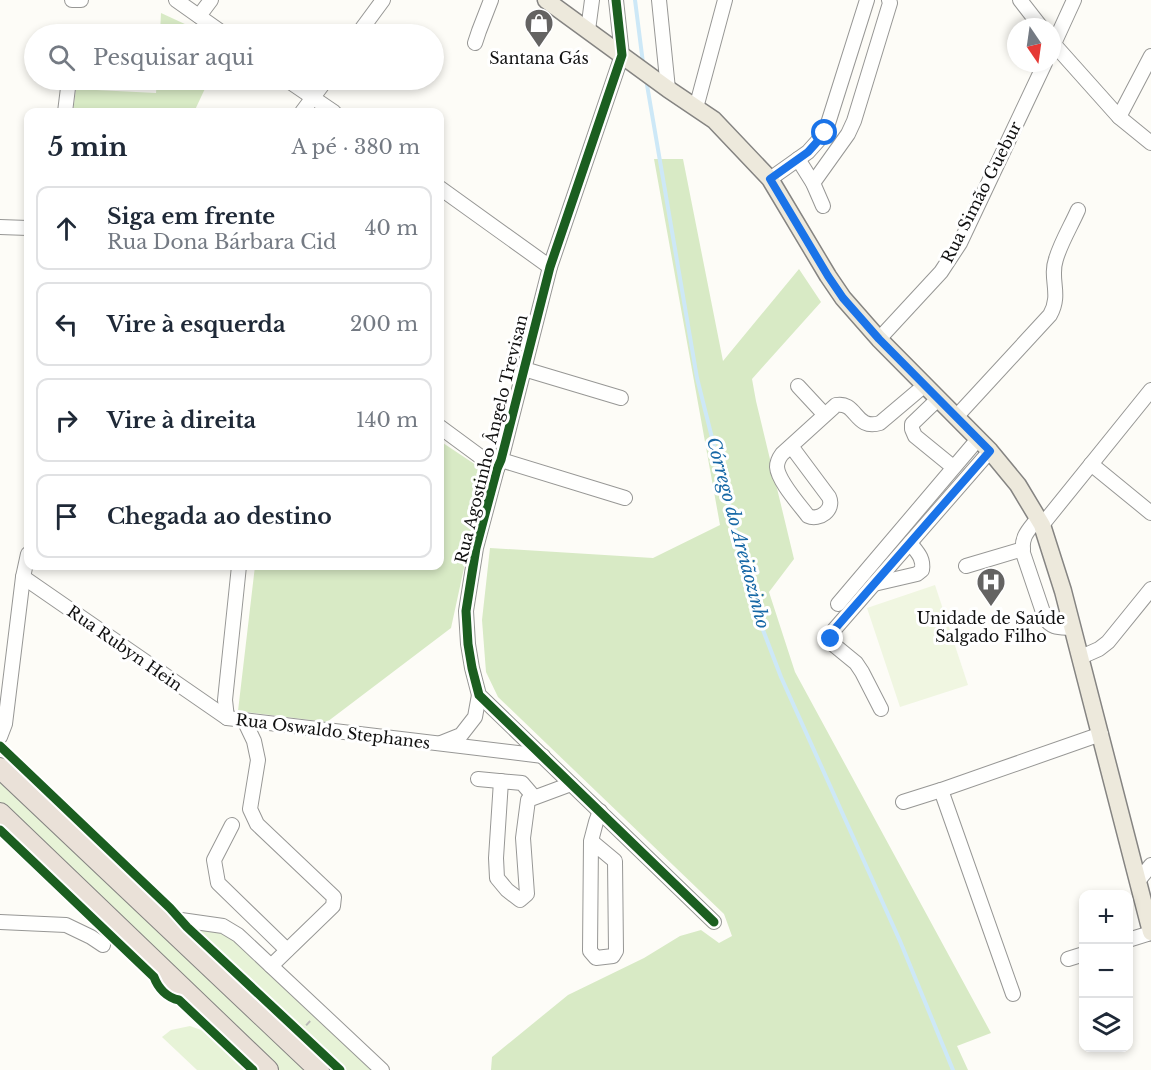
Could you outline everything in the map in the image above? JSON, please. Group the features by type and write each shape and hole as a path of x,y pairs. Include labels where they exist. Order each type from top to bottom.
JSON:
{"highway":[{"path":"0,768 320,1070"},
{"path":"0,813 268,1070"}],"main road":[{"path":"546,0 714,120 770,179 843,298 879,339 990,451 1018,485 1040,521 1063,591 1151,933"}],"street":[{"path":"72,0 81,0"},
{"path":"176,0 210,24"},
{"path":"199,16 211,0"},
{"path":"365,24 383,0"},
{"path":"475,44 491,0"},
{"path":"588,30 592,0"},
{"path":"616,0 622,55"},
{"path":"659,0 668,89"},
{"path":"696,108 725,0"},
{"path":"770,179 808,152 825,133 867,0"},
{"path":"813,183 848,134 854,121 889,0"},
{"path":"1020,0 1034,18"},
{"path":"1061,27 1074,0"},
{"name":"Rua Agostinho Ângelo Trevisan","path":"479,695 468,644 466,611 476,548 550,267 622,55"},
{"path":"1061,55 1119,117 1151,142"},
{"path":"1119,117 1151,56"},
{"path":"849,58 871,65"},
{"name":"Rua Simão Guebur","path":"879,339 940,272 960,243 1041,72"},
{"path":"66,108 68,90"},
{"path":"301,90 328,108"},
{"path":"305,108 319,90"},
{"path":"798,159 813,183 823,206"},
{"path":"444,191 550,267"},
{"path":"957,417 1050,315 1056,298 1055,260 1078,210"},
{"path":"0,227 24,228"},
{"path":"524,369 621,398"},
{"path":"791,446 829,497 830,507 820,517 808,516 782,481 777,468 782,454 836,405 847,406 865,423 872,425 880,423 925,385"},
{"path":"798,386 824,414"},
{"path":"1073,628 1054,627 1048,624 1022,542 1151,390"},
{"path":"938,399 912,424 912,429 915,436 953,467"},
{"path":"444,430 499,464 626,498"},
{"path":"838,604 978,439"},
{"path":"880,709 856,663 834,645 831,639 833,631 990,451"},
{"path":"1090,464 1151,513"},
{"path":"874,584 917,574 922,570 923,563 920,556 910,543"},
{"path":"966,566 1023,549"},
{"path":"0,737 5,724 25,570"},
{"path":"227,718 225,700 239,570"},
{"name":"Rua Rubyn Hein","path":"23,577 227,718"},
{"path":"1081,657 1103,647 1151,590"},
{"path":"479,695 714,922"},
{"name":"Rua Oswaldo Stephanes","path":"440,744 461,735 475,717 479,695"},
{"name":"Rua Oswaldo Stephanes","path":"227,718 543,756"},
{"path":"244,720 254,741 258,760 250,809 257,824 334,897 333,906 271,966"},
{"path":"903,802 1101,734"},
{"path":"478,779 522,783 534,797"},
{"path":"501,781 496,858 497,878 520,900 527,894 524,838 528,800 571,784"},
{"path":"941,790 1013,994"},
{"path":"591,841 615,861 616,951 613,956 596,958 591,951 591,841 600,811"},
{"path":"232,825 214,860 219,883 287,950"},
{"path":"1139,880 1151,865"},
{"path":"153,913 223,926 238,935 382,1070"},
{"path":"0,922 66,925 103,945"},
{"path":"1133,938 1151,933"},
{"path":"1068,959 1079,955"}],"path":[{"path":"300,1032 320,1012"},
{"path":"291,1024 308,1040"}],"green space":[{"path":"161,13 185,24 160,24"},
{"path":"76,90 156,93 156,90 204,90 196,108 74,108"},
{"path":"654,159 683,159 723,361 799,269 821,302 752,379 794,559 769,592 795,672 991,1033 957,1046 968,1070 491,1070 492,1057 568,995 644,958 680,936 701,930 719,943 732,936 724,914 498,697 486,672 482,620 490,548 653,558 720,525"},
{"path":"444,444 485,471 451,628 327,722 238,711 255,570 444,570"},
{"path":"935,585 968,685 900,707 867,608"},
{"path":"0,777 310,1070 279,1070 0,810"},
{"path":"200,928 225,932 372,1070 334,1070 183,929"},
{"path":"190,1026 204,1031 245,1070 197,1070 162,1037 171,1030"}],"waterway":[{"name":"Córrego do Areiãozinho","path":"635,0 643,63"},
{"name":"Córrego do Areiãozinho","path":"646,79 697,378 755,609 781,677 900,941 953,1070"}],"cycle path":[{"path":"616,0 622,55 550,267 476,548 466,611 468,644 479,695 714,922"},
{"path":"0,746 170,908 187,927 340,1070"},
{"path":"0,830 154,977 164,992 179,1000 253,1070"}],"place":[{"name":"Santana Gás","path":"539,48"},
{"name":"Unidade de Saúde Salgado Filho","path":"991,608"}],"route":[{"path":"825,133 808,152 770,179 843,298 879,339 990,451 833,631 831,639"}]}
